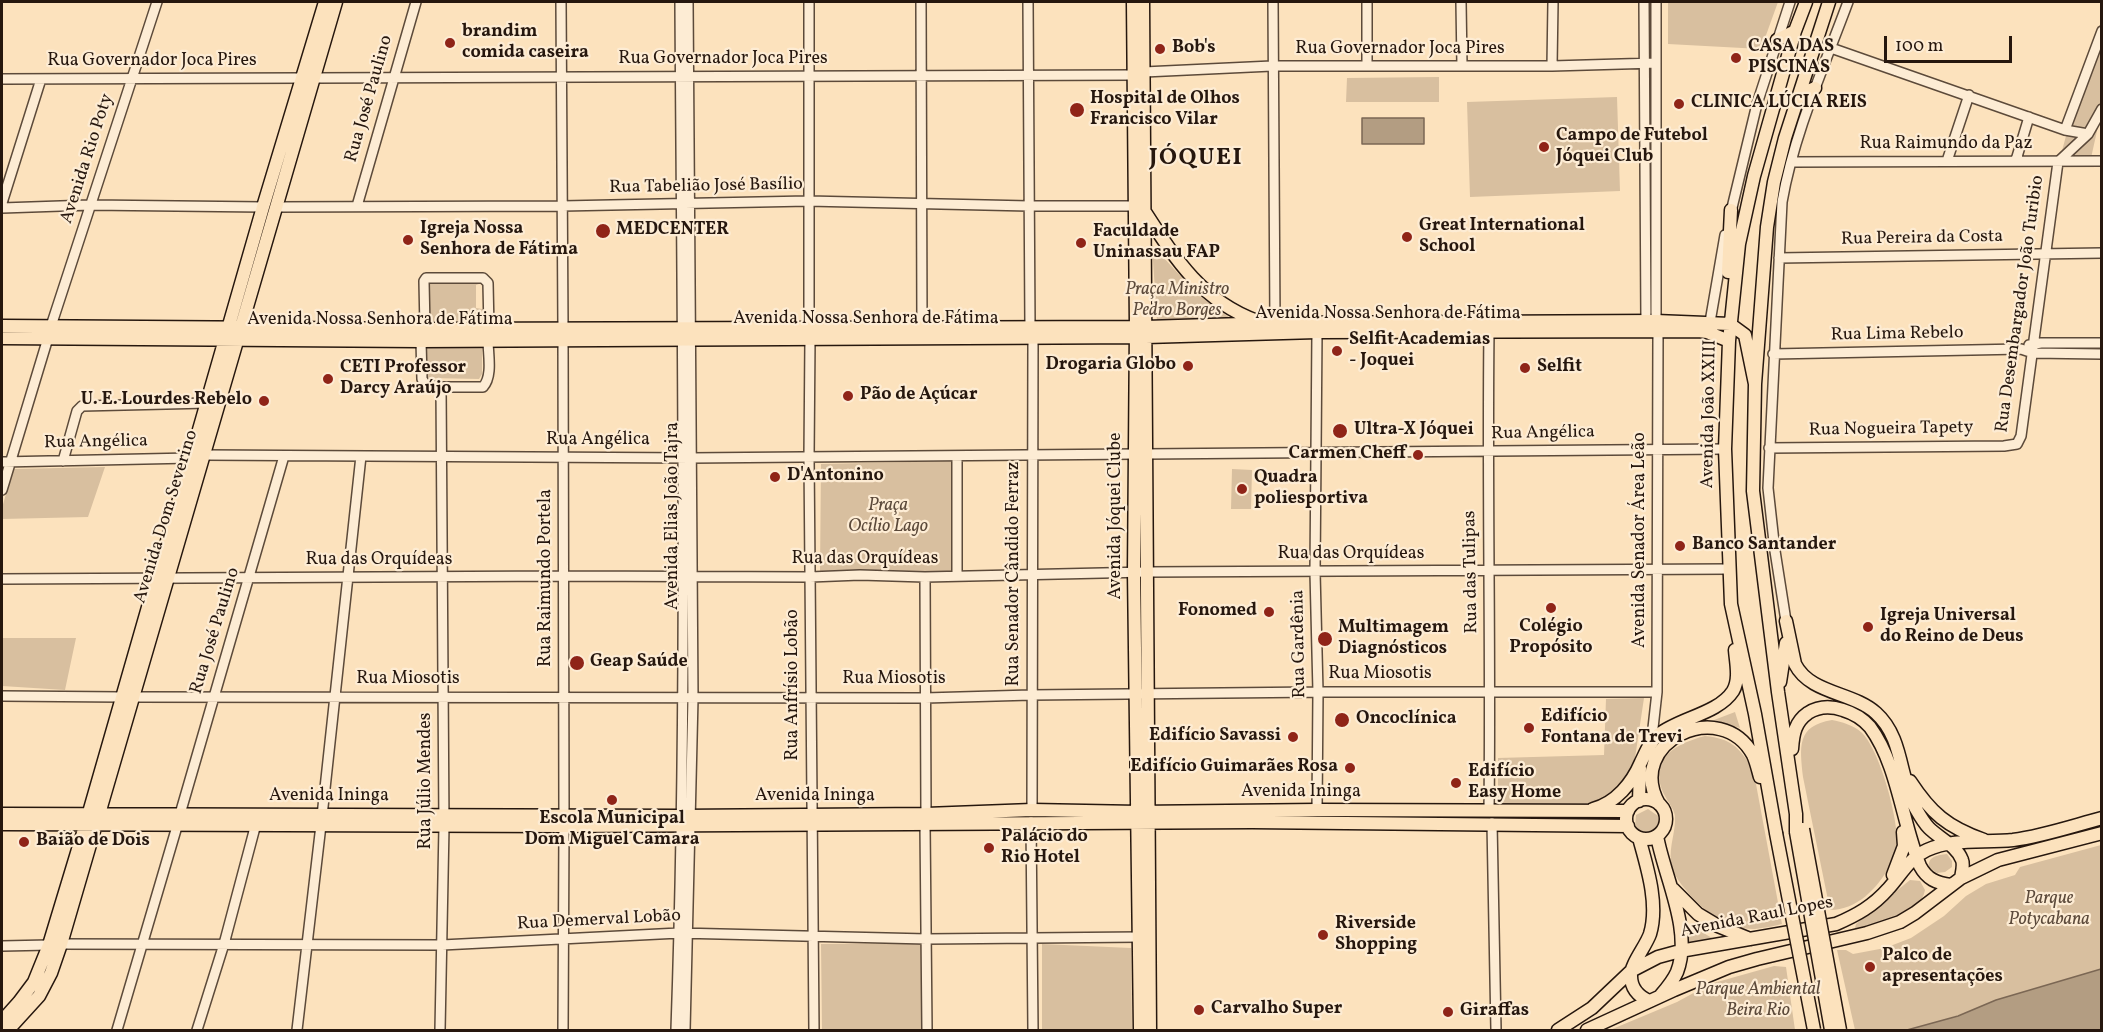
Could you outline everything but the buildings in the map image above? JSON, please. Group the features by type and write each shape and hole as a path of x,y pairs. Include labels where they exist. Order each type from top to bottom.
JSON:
{"main road":[{"name":"Avenida Dom Severino","path":"8,1030 39,996 51,973 55,945 161,579 191,458 277,207 325,2"},
{"name":"Avenida Dom Severino","path":"161,579 205,455 263,207 336,2"},
{"name":"Avenida Jóquei Clube","path":"1133,2 1139,73"},
{"name":"Avenida Jóquei Clube","path":"1143,2 1139,73 1141,572 1144,817 1150,1030"},
{"name":"Avenida João XXIII","path":"1776,833 1755,714 1731,604 1725,449 1730,324 1739,244 1795,31 1806,2"},
{"path":"1829,2 1775,176 1767,227 1755,384 1753,491 1796,814 1840,1030"},
{"path":"1777,40 1795,31"},
{"path":"1799,95 1815,88"},
{"path":"1140,208 1175,259 1194,281 1232,310 1261,323"},
{"path":"1731,210 1727,288 1732,304"},
{"name":"Avenida Nossa Senhora de Fátima","path":"2,326 50,332 423,335 1489,332 1710,322 1730,324"},
{"name":"Avenida Nossa Senhora de Fátima","path":"1141,332 1261,323 1653,325 1707,332 1729,341"},
{"path":"1730,324 1745,335 1755,384"},
{"name":"Avenida Nossa Senhora de Fátima","path":"809,334 922,327 1031,333"},
{"name":"Avenida Nossa Senhora de Fátima","path":"2,338 50,332"},
{"path":"1584,812 1600,807 1616,798 1630,782 1647,747 1657,736 1727,699 1734,689 1737,677 1731,604"},
{"path":"1778,692 1784,663 1786,621"},
{"path":"1786,621 1798,670 1809,681 1860,701 1877,714 1890,731 1911,798 1921,817 1928,827 1948,843 1962,859 1963,867 1956,882 1931,880 1924,873 1916,856 1886,756 1868,725 1853,713 1834,707 1816,709 1797,724 1793,736 1792,783"},
{"path":"1639,838 1657,836 1666,821 1652,784 1651,772 1663,749 1677,736 1691,729 1713,727 1731,733 1742,741 1753,755 1776,833 1814,1030"},
{"path":"1639,801 1640,764"},
{"path":"1905,773 1937,817 1964,832 1987,841"},
{"path":"1657,836 1679,916 1680,951 1675,976 1654,999 1635,990 1631,978 1631,970 1645,947 1653,919 1646,862 1639,838 1630,831 1628,826 1628,811 1639,801 1650,799 1659,804"},
{"path":"1875,901 1896,870 1904,846 1900,804"},
{"name":"Avenida Ininga","path":"1144,817 1317,810 1490,817 1628,826"},
{"name":"Avenida Ininga","path":"2,814 92,818 564,821 926,820 1032,816 1490,817 1628,811"},
{"name":"Avenida Jóquei Clube","path":"1140,1030 1144,817"},
{"name":"Avenida Ininga","path":"2,824 92,818"},
{"name":"Avenida Raul Lopes","path":"1558,1030 1592,1008 1631,970 1658,957 1680,951 1836,924 1866,910 1916,856 1928,849 1948,843 2026,838 2102,818"},
{"path":"1799,830 1831,1030"},
{"name":"Avenida Raul Lopes","path":"1587,1030 1729,967 1757,958 1867,933 1894,924 1915,913 1956,882 1998,860 2102,833"},
{"path":"1672,888 1698,915 1751,939"},
{"name":"Avenida Dom Severino","path":"2,1021 34,982 55,945"}],"street":[{"name":"Avenida Rio Poty","path":"2,490 6,462 157,2"},
{"name":"Rua José Paulino","path":"357,206 416,2"},
{"name":"Rua Raimundo Portela","path":"561,2 564,576 563,1030"},
{"name":"Avenida Elias João Tajra","path":"680,2 686,203 688,698 684,933 685,1030"},
{"name":"Avenida Elias João Tajra","path":"686,203 678,158 688,2"},
{"name":"Rua Anfrísio Lobão","path":"809,2 808,457 814,1030"},
{"path":"921,2 922,327"},
{"name":"Rua Senador Cândido Ferraz","path":"1028,2 1033,1030"},
{"path":"1273,2 1275,323"},
{"path":"1367,2 1367,66"},
{"path":"1461,2 1462,66"},
{"path":"1552,66 1553,2"},
{"name":"Avenida Senador Área Leão","path":"1644,2 1646,238 1653,325 1656,449 1658,692 1653,728 1647,747"},
{"name":"Avenida Senador Área Leão","path":"1653,325 1657,195 1656,2"},
{"name":"Avenida João XXIII","path":"1710,322 1725,235 1757,104 1790,2"},
{"path":"1786,621 1768,488 1782,202 1791,162 1815,88 1848,2"},
{"path":"2065,130 2102,31"},
{"path":"1831,48 2065,130 2088,134"},
{"name":"Rua Governador Joca Pires","path":"2,79 922,76 1139,73 1272,66 1552,66 1656,63"},
{"path":"2,203 40,79"},
{"path":"1947,161 1969,95"},
{"name":"Rua Desembargador João Turibio","path":"2013,445 2019,442 2021,436 2058,162 2088,134 2102,109"},
{"path":"2016,160 2029,117"},
{"path":"1645,137 1657,136"},
{"name":"Rua Raimundo da Paz","path":"1791,162 2102,161"},
{"path":"1645,195 1657,195"},
{"name":"Rua Tabelião José Basílio","path":"277,207 562,206 808,201 1140,208"},
{"path":"2,208 90,205 263,207"},
{"path":"1646,238 1656,238"},
{"name":"Rua Pereira da Costa","path":"1779,258 2102,253"},
{"path":"426,278 483,278 487,280 489,334 489,374 483,387 426,385 422,379 424,281 426,278"},
{"name":"Rua Gardênia","path":"1317,332 1315,572 1318,692 1317,810"},
{"name":"Rua das Tulipas","path":"1489,332 1487,451 1491,692 1490,817 1496,1030"},
{"name":"Rua Lima Rebelo","path":"1773,354 2021,349 2102,343"},
{"name":"Rua Lima Rebelo","path":"2034,348 2102,354"},
{"name":"Rua Júlio Mendes","path":"440,1030 444,821 441,387"},
{"path":"63,460 77,411 82,406 208,403"},
{"name":"Rua Nogueira Tapety","path":"1769,448 2013,445"},
{"name":"Rua Angélica","path":"205,455 687,458 1725,449"},
{"name":"Rua José Paulino","path":"117,1030 284,456"},
{"path":"297,1030 361,456"},
{"path":"957,456 957,576"},
{"name":"Rua Angélica","path":"6,462 191,458"},
{"name":"Rua das Orquídeas","path":"2,579 564,576 686,578 860,575 925,577 1141,572 1729,569"},
{"path":"925,577 927,1030"},
{"name":"Rua Miosotis","path":"2,696 925,698 1318,692 1658,692"},
{"path":"197,1030 224,944 257,819"},
{"name":"Avenida Elias João Tajra","path":"676,1030 684,933"},
{"name":"Rua Demerval Lobão","path":"2,946 442,945 684,933 927,939 1140,937"}],"green space":[{"path":"1668,2 1778,2 1761,49 1668,44"},
{"path":"2101,45 2101,113 2091,158 2060,158 2066,136"},
{"path":"1439,77 1439,102 1346,102 1347,78"},
{"name":"Campo de Futebol Jóquei Club","path":"1617,97 1620,191 1470,197 1467,102"},
{"name":"Praça Ministro Pedro Borges","path":"1152,245 1197,294 1233,320 1157,322"},
{"path":"481,278 482,283 476,285 476,308 482,309 483,314 474,320 428,322 426,280"},
{"path":"482,343 482,374 479,379 429,378 426,375 426,345"},
{"name":"Praça Ocílio Lago","path":"955,461 954,572 820,571 821,464"},
{"path":"105,467 88,517 2,519 2,508 13,469"},
{"name":"Quadra poliesportiva","path":"1232,469 1252,470 1251,509 1231,509"},
{"path":"2,638 76,638 65,690 2,686"},
{"path":"1644,698 1635,758 1618,792 1586,807 1498,808 1498,758 1604,755 1606,699"},
{"path":"1735,712 1740,728 1714,720"},
{"path":"1832,720 1855,727 1868,741 1875,754 1892,805 1897,849 1885,874 1866,896 1849,906 1830,910 1803,777 1801,747 1806,733 1812,727"},
{"path":"1705,736 1722,739 1733,745 1753,768 1782,924 1755,929 1745,928 1716,917 1692,897 1678,880 1673,869 1671,856 1675,816 1660,783 1659,773 1662,763 1674,749"},
{"path":"1648,809 1661,818 1659,829 1648,836 1635,828 1636,815"},
{"name":"Parque Potycabana","path":"2101,845 2101,969 1919,1028 1855,1030 1837,950 1846,950 1853,954 1885,948 1911,938 1944,916 1966,896 1986,884 2015,875 2020,867"},
{"path":"1947,854 1952,861 1952,867 1945,872 1937,873 1929,868 1931,859"},
{"path":"1910,880 1920,881 1925,890 1916,906 1887,921 1858,930 1855,928 1856,924"},
{"path":"1689,925 1714,939 1689,944"},
{"path":"921,943 921,1030 822,1030 821,944"},
{"path":"1042,944 1131,948 1132,1030 1042,1030"},
{"name":"Parque Ambiental Beira Rio","path":"1774,966 1786,967 1795,1030 1610,1030 1677,1002 1710,984"}],"shaded area":[{"path":"1362,118 1424,118 1424,144 1362,144"},
{"path":"2101,969 2101,1030 1907,1030 1958,1016 1996,1000"}],"place":[{"name":"brandim comida caseira","path":"450,43"},
{"name":"Bob's","path":"1160,49"},
{"name":"CASA DAS PISCINAS","path":"1736,58"},
{"name":"CLINICA LÚCIA REIS","path":"1679,104"},
{"name":"Hospital de Olhos Francisco Vilar","path":"1077,110"},
{"name":"Campo de Futebol Jóquei Club","path":"1544,147"},
{"name":"MEDCENTER","path":"603,231"},
{"name":"Great International School","path":"1407,237"},
{"name":"Igreja Nossa Senhora de Fátima","path":"408,240"},
{"name":"Faculdade Uninassau FAP","path":"1081,243"},
{"name":"Selfit Academias - Joquei","path":"1337,351"},
{"name":"Drogaria Globo","path":"1188,366"},
{"name":"Selfit","path":"1525,368"},
{"name":"CETI Professor Darcy Araújo","path":"328,379"},
{"name":"Pão de Açúcar","path":"848,396"},
{"name":"U. E. Lourdes Rebelo","path":"264,401"},
{"name":"Ultra-X Jóquei","path":"1340,431"},
{"name":"Carmen Cheff","path":"1418,455"},
{"name":"D'Antonino","path":"775,477"},
{"name":"Quadra poliesportiva","path":"1242,489"},
{"name":"Banco Santander","path":"1680,546"},
{"name":"Colégio Propósito","path":"1551,608"},
{"name":"Fonomed","path":"1269,612"},
{"name":"Igreja Universal do Reino de Deus","path":"1868,627"},
{"name":"Multimagem Diagnósticos","path":"1325,639"},
{"name":"Geap Saúde","path":"577,663"},
{"name":"Oncoclínica","path":"1342,720"},
{"name":"Edifício Fontana de Trevi","path":"1529,728"},
{"name":"Edifício Savassi","path":"1293,737"},
{"name":"Edifício Guimarães Rosa","path":"1350,768"},
{"name":"Edifício Easy Home","path":"1456,783"},
{"name":"Escola Municipal Dom Miguel Camara","path":"612,800"},
{"name":"Baião de Dois","path":"24,842"},
{"name":"Palácio do Rio Hotel","path":"989,848"},
{"name":"Riverside Shopping","path":"1323,935"},
{"name":"Palco de apresentações","path":"1870,967"},
{"name":"Carvalho Super","path":"1199,1010"},
{"name":"Giraffas","path":"1448,1012"}],"district":[{"name":"JÓQUEI","path":"1196,160"}]}
